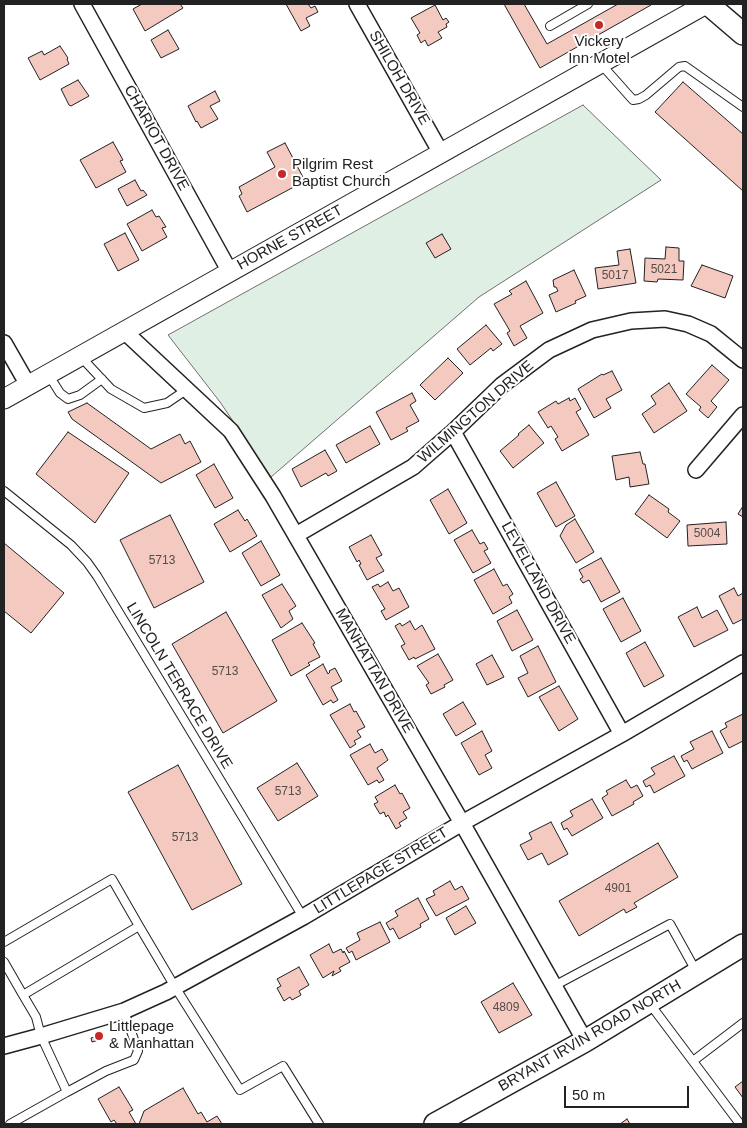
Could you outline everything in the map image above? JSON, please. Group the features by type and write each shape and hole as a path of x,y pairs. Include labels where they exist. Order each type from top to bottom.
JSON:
{"main road":[{"path":"707,4 743,34"},
{"name":"BRYANT IRVIN ROAD NORTH","path":"436,1124 585,1041 743,945"}],"street":[{"name":"CHARIOT DRIVE","path":"82,4 230,272"},
{"name":"SHILOH DRIVE","path":"356,4 441,153"},
{"name":"HORNE STREET","path":"4,399 707,4"},
{"name":"WILMINGTON DRIVE","path":"296,535 413,467 502,386 549,350 592,330 631,321 665,319 688,324 711,334 743,360"},
{"name":"MANHATTAN DRIVE","path":"124,331 231,431 296,535 585,1041"},
{"path":"4,343 28,385"},
{"path":"696,470 743,416"},
{"name":"LEVELLAND DRIVE","path":"453,432 622,734"},
{"name":"LITTLEPAGE STREET","path":"4,1046 124,1011 174,987 303,918 462,823 622,734 743,663"}],"lane":[{"path":"550,26 588,4"},
{"path":"600,63 633,100 646,95 679,67 685,66 743,107"},
{"path":"80,356 112,389 144,408 167,403 186,390"},
{"path":"48,374 60,393 68,399 80,394 102,379"},
{"name":"LINCOLN TERRACE DRIVE","path":"4,491 71,545 97,576 303,918"},
{"path":"4,942 112,879 174,987 240,1090 283,1066 320,1124"},
{"path":"554,986 670,924 698,973"},
{"path":"23,995 139,926"},
{"path":"5,965 36,1017 41,1036 67,1092"},
{"path":"648,1002 738,1123"},
{"path":"10,1124 106,1071 134,1060 138,1051 124,1011"},
{"path":"692,1061 743,1023"}],"green space":[{"path":"583,105 661,180 479,297 271,477 220,402 168,335"}],"building":[{"path":"142,4 180,4 183,8 145,31 133,9"},
{"path":"286,4 308,4 311,8 315,6 318,12 306,18 310,26 301,31"},
{"name":"Vickery Inn Motel","path":"504,4 524,4 547,44 618,4 651,5 540,68"},
{"path":"435,5 443,20 446,18 449,22 446,24 447,27 438,32 442,38 428,46 425,40 421,43 417,35 420,33 411,18"},
{"path":"168,30 179,49 161,58 151,40"},
{"path":"60,46 68,58 69,64 40,80 28,58 42,51 44,55"},
{"path":"78,80 89,96 71,106 61,89"},
{"path":"683,82 743,134 743,191 655,112"},
{"path":"215,91 220,101 210,106 218,119 201,128 188,106"},
{"path":"113,142 123,160 120,161 126,172 96,188 80,160"},
{"name":"Pilgrim Rest Baptist Church","path":"285,143 305,181 247,212 239,196 242,194 239,187 275,167 267,152"},
{"path":"135,180 141,191 143,190 147,195 127,206 118,189"},
{"path":"152,210 156,217 159,216 166,227 162,228 167,237 142,251 127,224"},
{"path":"125,233 139,260 118,271 104,244"},
{"path":"442,234 451,249 435,258 426,243"},
{"path":"666,247 679,248 679,261 684,261 683,280 658,279 657,282 644,281 645,258 665,259"},
{"path":"630,249 636,283 598,289 595,268 619,265 617,251"},
{"path":"702,265 733,276 725,298 691,286"},
{"path":"574,270 586,296 556,312 549,295 558,291 554,287 553,280"},
{"path":"526,281 543,313 520,326 527,338 514,346 507,333 510,331 494,304 512,294 509,291"},
{"path":"486,325 502,344 493,351 491,348 470,365 457,349"},
{"path":"448,358 463,373 435,400 420,385"},
{"path":"712,365 729,380 711,401 717,407 708,418 699,410 701,407 686,394"},
{"path":"612,371 622,390 606,399 611,408 594,418 578,389 602,374"},
{"path":"669,383 687,411 654,433 642,414 656,404 651,396"},
{"path":"412,393 416,401 410,405 419,421 406,428 408,431 391,440 376,412"},
{"path":"569,398 570,401 575,398 581,409 576,412 589,435 562,451 555,439 558,437 551,426 548,428 538,412 556,401 558,404"},
{"path":"87,403 151,449 180,434 185,444 190,441 201,462 161,483 72,419 68,412"},
{"path":"529,425 544,443 513,468 500,451"},
{"path":"370,426 380,444 346,463 336,445"},
{"path":"68,432 129,473 95,523 36,474"},
{"path":"325,450 337,471 328,476 326,473 301,487 292,469"},
{"path":"640,452 643,464 645,464 649,484 630,487 629,477 616,480 612,456"},
{"path":"214,464 233,498 215,508 196,475"},
{"path":"556,482 575,516 556,527 537,493"},
{"path":"448,489 467,523 449,534 430,500"},
{"path":"649,495 669,509 668,512 680,521 667,538 635,514"},
{"path":"743,506 743,517 738,514"},
{"path":"238,510 245,521 247,519 257,536 230,552 214,524"},
{"path":"170,515 204,582 154,608 120,540"},
{"path":"575,519 594,552 576,563 560,536 566,525"},
{"path":"726,522 727,544 688,546 687,525"},
{"path":"472,530 480,544 484,542 488,549 484,551 491,563 473,573 454,540"},
{"path":"371,535 382,555 376,558 384,571 367,580 359,565 361,564 359,560 357,562 349,547"},
{"path":"261,541 280,575 261,586 242,553"},
{"path":"4,543 64,593 31,633 4,611"},
{"path":"601,558 620,592 601,602 589,580 583,583 580,579 583,577 579,570"},
{"path":"494,569 503,586 507,584 513,594 509,597 512,603 493,614 474,580"},
{"path":"388,582 393,591 399,588 409,607 386,620 381,611 385,609 372,587 378,584 380,587"},
{"path":"282,584 296,606 289,611 293,619 281,628 262,595"},
{"path":"734,588 738,596 743,593 743,619 733,624 719,596"},
{"path":"623,598 641,631 621,642 603,609"},
{"path":"697,607 702,618 717,610 728,630 694,647 678,617"},
{"path":"517,610 533,640 512,651 497,621"},
{"path":"226,612 277,701 223,733 172,644"},
{"path":"410,621 415,630 422,625 435,649 409,660 401,646 405,644 395,626 400,623 402,626"},
{"path":"302,623 315,643 313,644 320,657 308,663 310,665 291,676 272,640"},
{"path":"645,642 664,676 644,687 626,653"},
{"path":"538,646 556,682 528,697 518,678 528,673 520,656"},
{"path":"438,654 453,680 444,685 445,687 431,694 426,685 429,683 417,666"},
{"path":"492,655 504,677 487,685 476,664"},
{"path":"323,664 328,674 329,671 335,668 342,681 331,687 338,700 333,703 331,700 323,705 306,675"},
{"path":"559,686 578,719 559,731 539,697"},
{"path":"463,702 476,724 456,736 443,714"},
{"path":"350,704 365,727 357,731 361,737 354,741 356,744 350,748 330,715"},
{"path":"743,714 743,741 729,748 720,731 727,727 725,723"},
{"path":"482,731 492,751 485,755 492,768 479,775 461,743"},
{"path":"712,731 723,753 692,769 687,760 684,762 681,756 694,749 690,742"},
{"path":"370,744 375,753 382,749 388,760 377,768 384,780 379,783 377,780 368,785 350,755"},
{"path":"674,756 685,776 654,793 650,785 646,787 643,781 655,774 651,768"},
{"path":"297,763 318,796 278,821 257,788"},
{"path":"178,765 242,884 192,910 128,792"},
{"path":"626,780 631,788 637,785 643,796 633,802 634,804 612,816 602,798 608,794 606,791"},
{"path":"395,785 410,808 403,812 407,818 399,823 401,826 396,829 388,815 386,817 384,812 380,814 374,804 378,802 375,797"},
{"path":"592,799 603,818 572,836 567,828 564,830 561,823 573,816 570,811"},
{"path":"551,822 568,854 548,865 542,853 528,860 520,845 532,839 529,833"},
{"path":"658,843 678,877 634,903 637,907 626,913 624,909 579,936 559,901"},
{"path":"450,881 455,890 462,886 469,899 436,916 426,899 435,895 433,891"},
{"path":"418,898 429,919 420,924 421,927 399,939 393,928 390,930 386,923 398,916 395,911"},
{"path":"466,906 476,923 455,935 446,918"},
{"path":"380,922 390,942 356,960 352,951 349,953 346,948 360,940 357,933"},
{"path":"329,944 333,953 341,949 343,953 344,951 350,962 339,968 341,971 332,976 334,971 323,978 310,955"},
{"path":"299,967 309,985 299,991 301,995 292,1000 290,997 284,1001 277,988 281,986 277,979"},
{"path":"513,983 532,1015 499,1033 481,1002"},
{"path":"98,1036 99,1040 92,1042 91,1038"},
{"path":"743,1081 743,1098 735,1087"},
{"path":"119,1087 133,1110 129,1112 136,1124 117,1124 114,1120 111,1122 98,1099"},
{"path":"183,1088 198,1114 201,1112 207,1122 217,1116 222,1124 139,1124 144,1111"},
{"path":"627,1119 630,1124 620,1124"}],"place":[{"name":"Vickery Inn Motel","path":"599,25"},
{"name":"Pilgrim Rest Baptist Church","path":"282,174"},
{"name":"Littlepage & Manhattan","path":"99,1036"}]}
